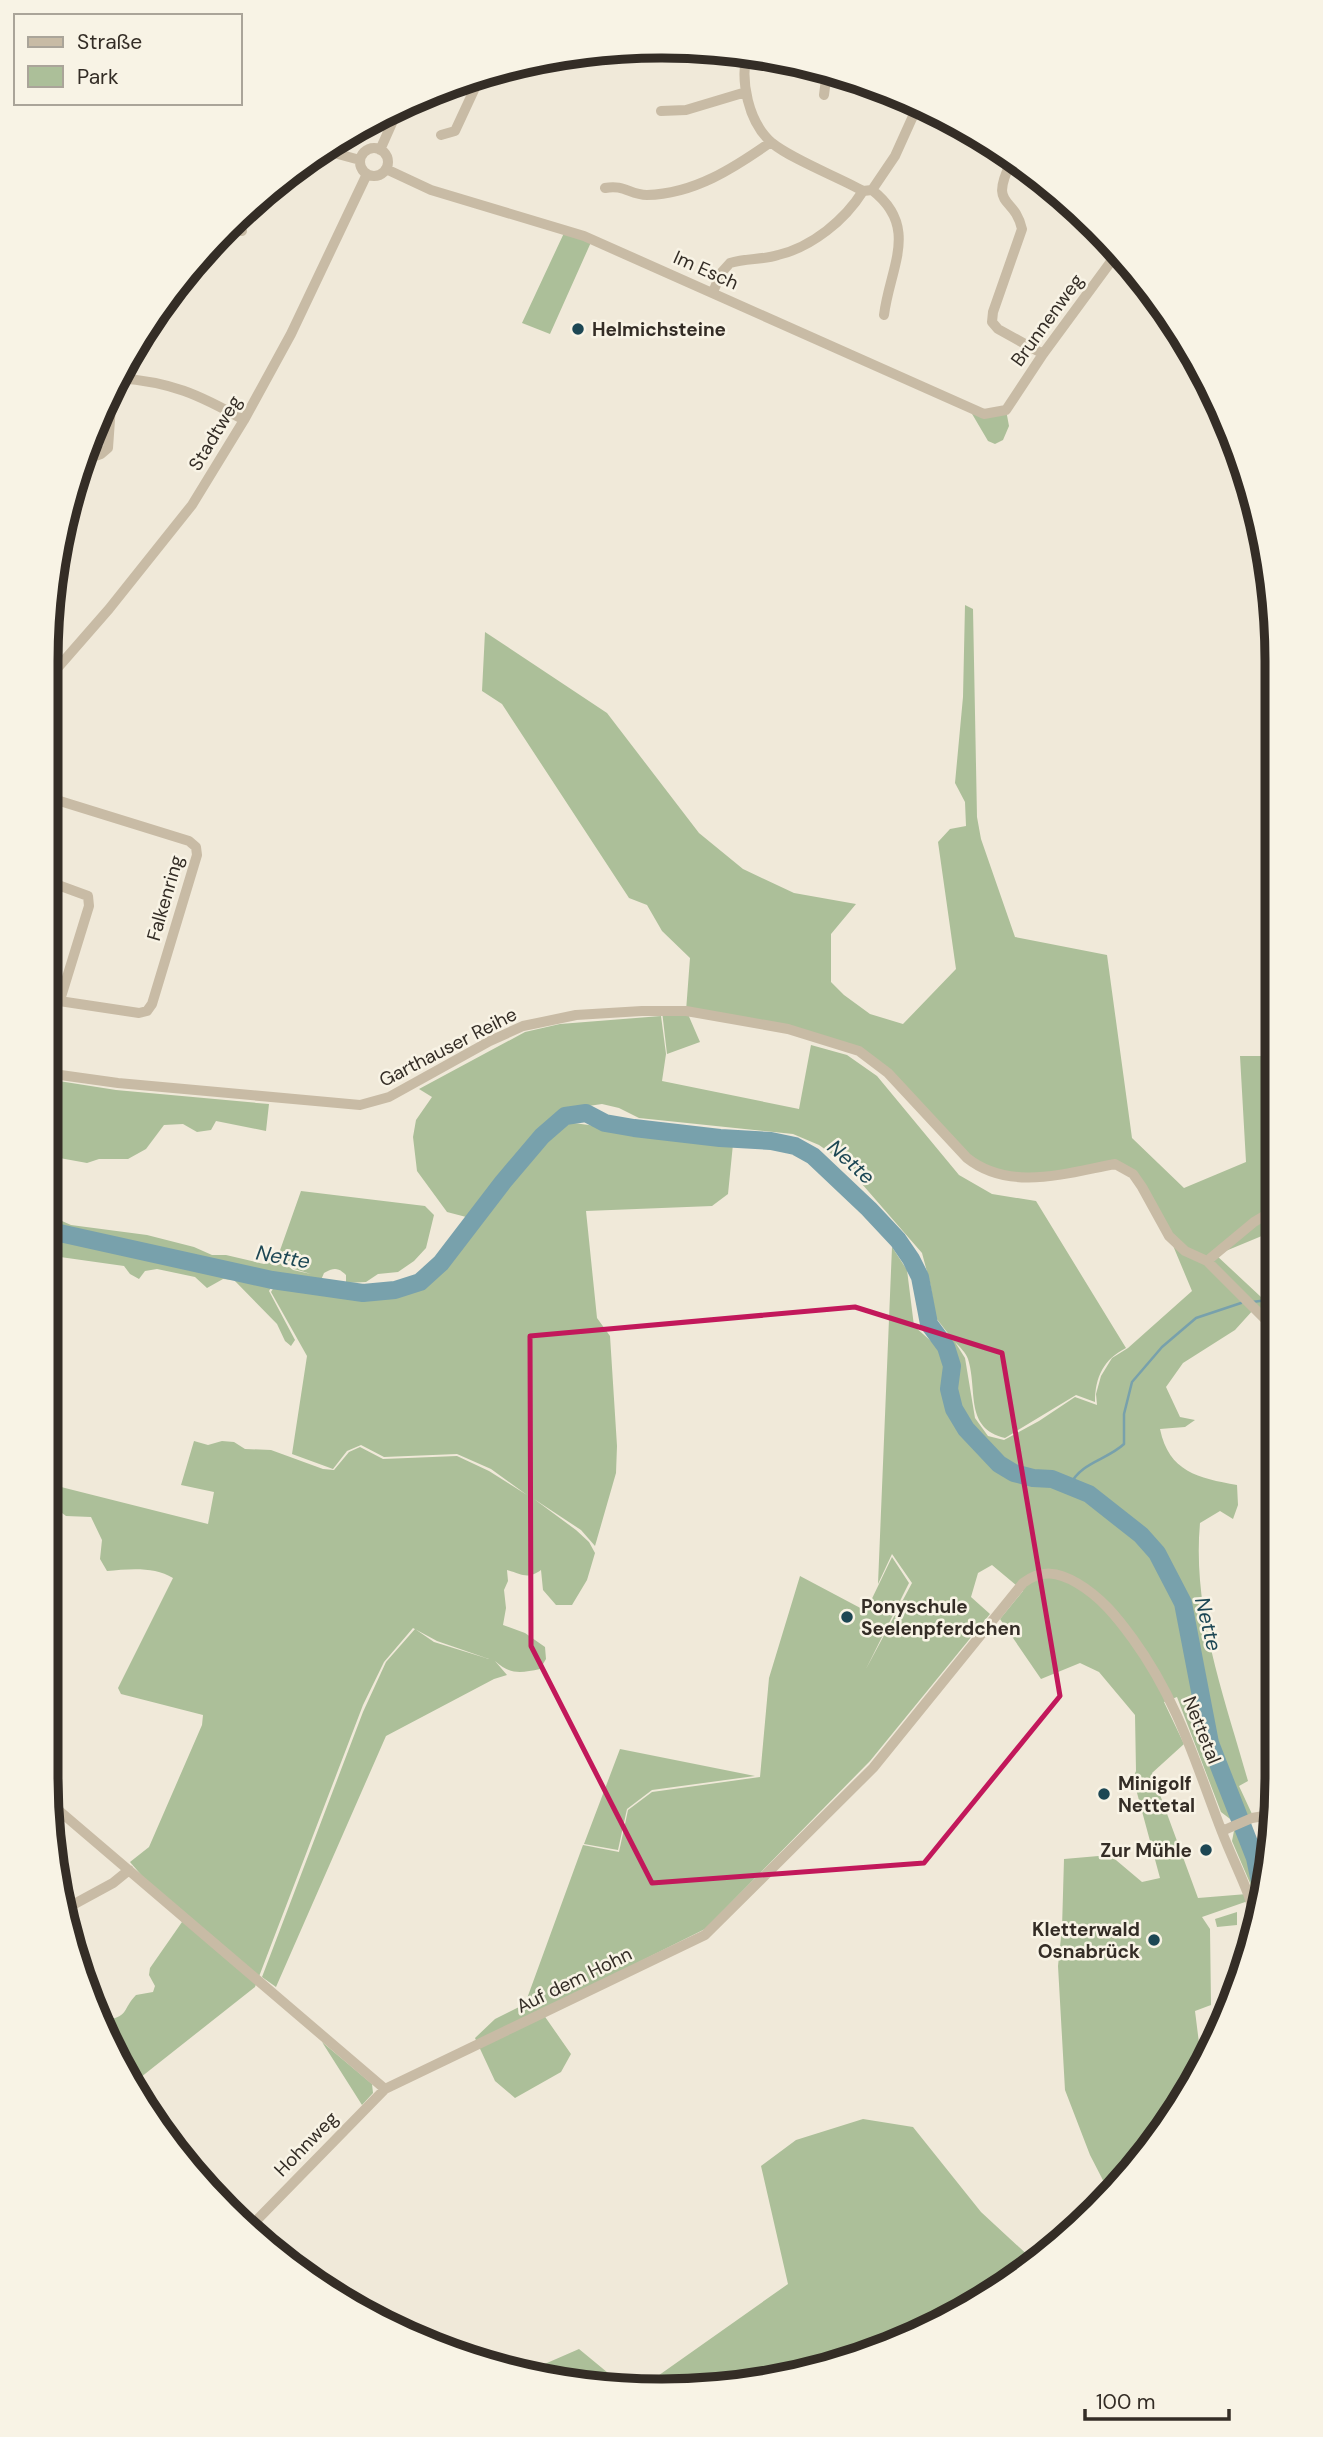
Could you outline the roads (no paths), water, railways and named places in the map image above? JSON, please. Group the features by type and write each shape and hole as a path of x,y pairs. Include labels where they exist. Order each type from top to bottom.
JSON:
{"street":[{"path":"745,64 746,92 755,119 771,142 868,191 891,207 900,231 884,316"},
{"path":"824,95 826,80"},
{"path":"440,135 455,131 475,87"},
{"path":"661,111 687,110 746,92"},
{"path":"713,292 730,263 776,256 800,248 832,226 868,191 895,156 914,113"},
{"path":"380,150 393,120"},
{"path":"606,188 617,186 641,195 666,194 687,189 723,172 771,142"},
{"path":"368,150 380,150 386,156 386,169 379,175 367,174 361,168 360,160 368,150"},
{"path":"336,154 360,160"},
{"path":"1008,168 1001,192 1004,201 1021,221 1022,229 993,312 992,322 998,329 1043,354"},
{"name":"Im Esch","path":"386,169 431,190 584,236 984,414 1006,411"},
{"name":"Stadtweg","path":"58,667 109,609 192,505 244,420 291,334 367,174"},
{"name":"Brunnenweg","path":"1006,411 1043,354 1112,260"},
{"path":"128,379 174,386 202,396 244,420"},
{"path":"94,457 108,448 110,416"},
{"name":"Falkenring","path":"58,800 189,841 196,847 197,855 152,1004 147,1011 139,1013 60,1000"},
{"path":"58,884 88,896 89,906 60,1000"},
{"name":"Garthauser Reihe","path":"58,1075 144,1086 360,1105 389,1097 510,1031 559,1017 671,1010 788,1029 859,1052 874,1061 967,1158 994,1174 1036,1178 1115,1164 1126,1169 1142,1187 1169,1236 1185,1251 1207,1261 1265,1319"},
{"path":"1207,1261 1265,1215"},
{"name":"Auf dem Hohn","path":"385,2089 705,1936 873,1768 1023,1583 1044,1573 1067,1577"},
{"name":"Nettetal","path":"1067,1577 1114,1612 1155,1670 1174,1705 1252,1904"},
{"path":"59,1811 385,2089"},
{"path":"1222,1831 1264,1817"},
{"path":"72,1905 113,1883 129,1870"},
{"name":"Hohnweg","path":"255,2222 385,2089"}],"waterway":[{"name":"Nette","path":"58,1233 272,1280 363,1293 395,1290 420,1282 441,1263 503,1182 542,1136 565,1116 586,1113 605,1123 634,1128 771,1141 795,1146 813,1156 869,1209 898,1240 911,1259 920,1277 929,1324 946,1347 952,1366 949,1389 954,1409 966,1429 999,1464 1014,1473 1052,1479 1089,1494 1141,1535 1157,1553 1183,1603 1210,1743 1258,1870"},
{"path":"1252,1302 1265,1300"},
{"path":"1070,1485 1087,1466 1124,1444 1124,1414 1132,1382 1162,1347 1196,1318 1241,1303"}],"place":[{"name":"Helmichsteine","path":"578,329"},
{"name":"Ponyschule Seelenpferdchen","path":"847,1617"},
{"name":"Minigolf Nettetal","path":"1104,1794"},
{"name":"Zur Mühle","path":"1206,1850"},
{"name":"Kletterwald Osnabrück","path":"1154,1940"}]}
